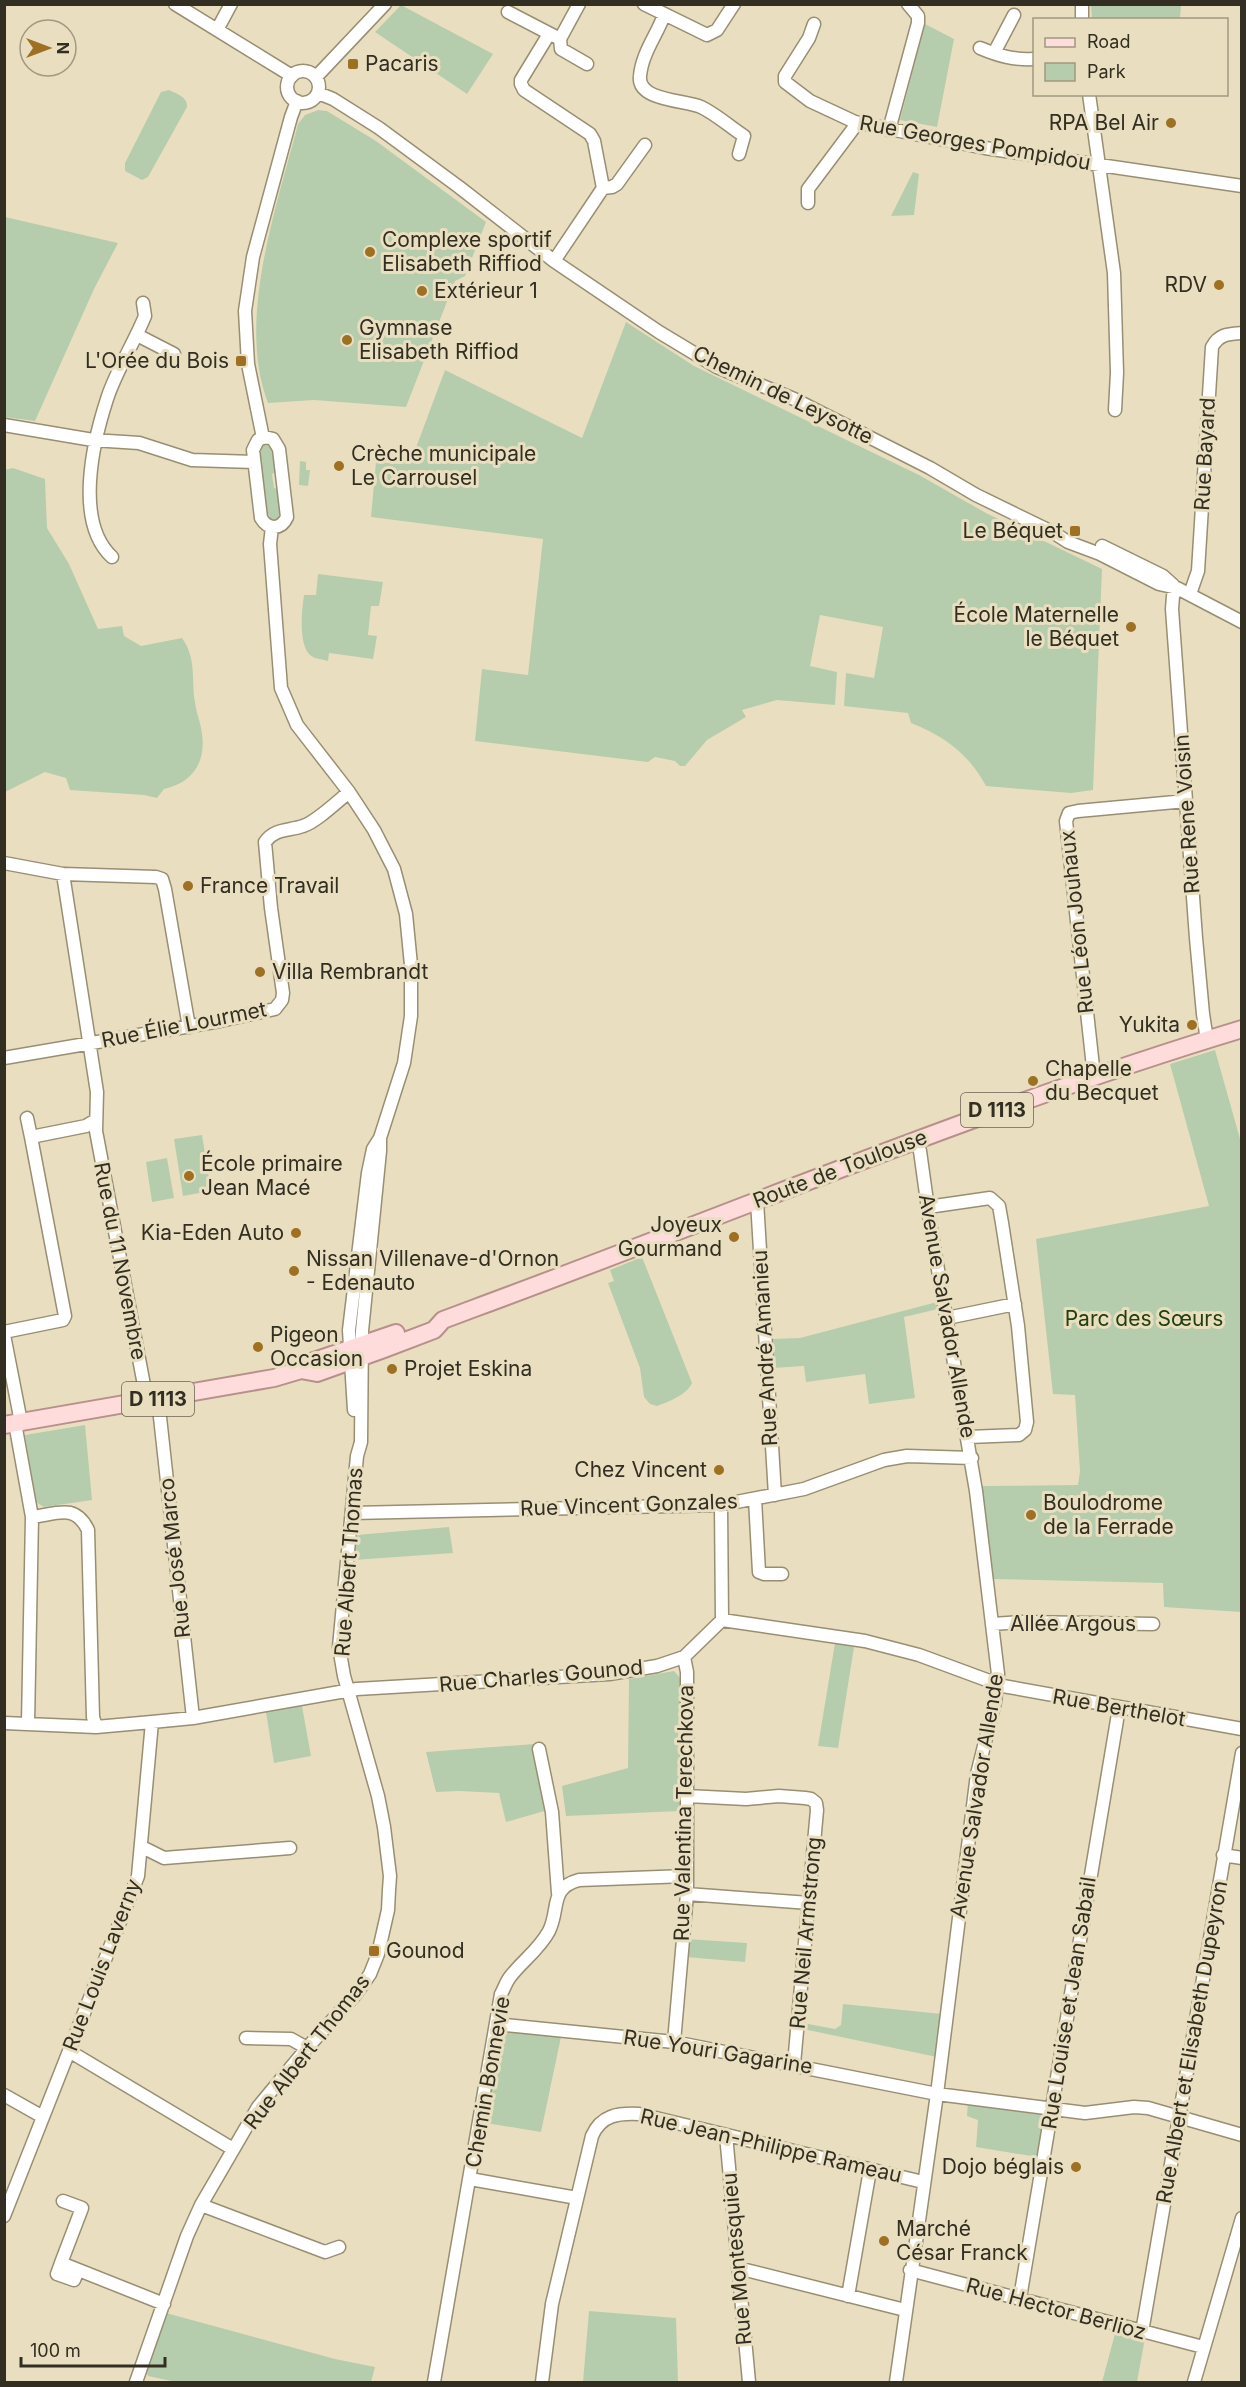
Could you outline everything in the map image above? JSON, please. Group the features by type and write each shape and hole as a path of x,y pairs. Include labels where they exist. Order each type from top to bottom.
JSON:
{"main road":[{"name":"Route de Toulouse","path":"14,1423 261,1381 301,1370 317,1373 356,1353 434,1330 443,1320 916,1141 1094,1076 1242,1029"}],"street":[{"path":"175,4 292,76"},
{"path":"217,30 231,4"},
{"path":"316,77 386,4"},
{"path":"554,261 603,188 594,141 590,134 524,90 521,84 579,4"},
{"path":"644,4 707,35 717,30 734,4"},
{"path":"890,130 918,23 918,16 908,4"},
{"path":"508,12 555,36 561,49 587,64"},
{"path":"664,15 646,51 639,77 641,86 647,92 701,107 744,136 739,154"},
{"path":"994,54 1014,15"},
{"name":"Rue Georges Pompidou","path":"814,24 809,38 784,76 784,82 810,101 855,122 955,143 1242,186"},
{"path":"980,48 1017,60 1033,59"},
{"path":"302,71 316,77 318,93 307,102 297,101 290,94 288,89 292,76 302,71"},
{"name":"Chemin de Leysotte","path":"318,93 333,99 379,128 554,261 659,332 717,367 802,403 930,468 976,495 1054,533 1103,547 1163,576 1177,588 1242,622"},
{"path":"1089,96 1116,290 1117,382 1114,410"},
{"path":"263,438 248,364 246,300 253,257 297,101"},
{"path":"808,203 808,189 853,129 855,122"},
{"path":"603,188 617,184 645,145"},
{"path":"112,557 102,548 92,515 89,489 107,398 138,335 145,316 143,303"},
{"name":"Rue Bayard","path":"1190,594 1198,571 1212,347 1216,338 1224,334 1242,333"},
{"path":"138,335 174,354"},
{"path":"4,425 98,440 139,443 192,460 254,462"},
{"path":"263,438 273,439 278,445 287,517 282,524 272,527 265,524 261,518 254,462 254,446 263,438"},
{"name":"Rue Albert Thomas","path":"136,2381 187,2236 201,2205 258,2107 356,1994 370,1974 378,1954 388,1910 390,1876 384,1827 339,1647 357,1456 356,1353 380,1138 404,1063 411,1016 411,965 406,914 394,869 375,830 297,725 281,688 270,544 272,527"},
{"name":"Rue Rene Voisin","path":"1177,588 1172,606 1203,1014 1207,1040"},
{"name":"Rue Élie Lourmet","path":"4,1058 189,1027 271,1011 279,1005 283,993 271,908 265,842 279,830 307,825 349,792"},
{"name":"Rue Léon Jouhaux","path":"1094,1076 1066,821 1069,813 1078,811 1186,801"},
{"path":"4,862 65,874 162,879 189,1027"},
{"name":"Rue du 11 Novembre","path":"65,874 97,1092 96,1131 152,1400"},
{"path":"27,1118 65,1316 63,1320 4,1334 14,1423 32,1517 28,1723"},
{"path":"31,1137 86,1126 96,1120"},
{"name":"Avenue Salvador Allende","path":"896,2382 910,2270 937,2094 977,1774 993,1712 997,1685 993,1624 972,1458 920,1152 916,1141"},
{"path":"928,1207 985,1197 997,1203 1015,1304 1027,1422 1025,1430 1019,1435 968,1437"},
{"name":"Rue André Amanieu","path":"757,1201 775,1495"},
{"path":"947,1318 1015,1304"},
{"name":"Rue José Marco","path":"152,1400 193,1718"},
{"name":"Rue Vincent Gonzales","path":"352,1513 721,1505 817,1485 884,1460 907,1456 972,1458"},
{"path":"755,1499 759,1572 782,1574"},
{"path":"721,1505 722,1620 866,1641 919,1655 997,1685"},
{"path":"32,1517 72,1512 82,1518 88,1530 93,1716 96,1727"},
{"name":"Rue Charles Gounod","path":"348,1690 583,1676 657,1666 684,1657 722,1620"},
{"name":"Allée Argous","path":"993,1624 1020,1622 1153,1623"},
{"name":"Rue Valentina Terechkova","path":"674,2042 687,1894 687,1672 684,1657"},
{"name":"Rue Berthelot","path":"997,1685 1242,1729"},
{"path":"4,1723 96,1727 152,1722 193,1718 348,1690"},
{"name":"Rue Louise et Jean Sabail","path":"1020,2298 1119,1708"},
{"name":"Rue Louis Laverny","path":"4,2216 138,1876 152,1722"},
{"name":"Chemin Bonnevie","path":"434,2382 501,1994 510,1977 544,1941 551,1927 558,1893 552,1812 539,1749"},
{"name":"Rue Albert et Elisabeth Dupeyron","path":"1142,2332 1242,1753"},
{"name":"Rue Neil Armstrong","path":"687,1796 746,1799 779,1796 811,1799 816,1803 795,2064"},
{"path":"142,1847 164,1858 290,1848"},
{"path":"1223,1855 1242,1858"},
{"path":"558,1893 567,1883 579,1880 686,1876"},
{"path":"687,1894 809,1903"},
{"name":"Rue Youri Gagarine","path":"496,2024 674,2042 795,2064 937,2094 1052,2109 1093,2113 1134,2106 1148,2108 1242,2134"},
{"path":"246,2038 291,2039 307,2048"},
{"path":"69,2051 233,2149"},
{"path":"4,2095 43,2117"},
{"name":"Rue Jean-Philippe Rameau","path":"542,2382 552,2304 592,2136 602,2120 612,2116 639,2114 923,2182"},
{"name":"Rue Montesquieu","path":"726,2135 749,2382"},
{"path":"848,2296 870,2170"},
{"path":"470,2179 577,2198"},
{"path":"63,2201 82,2208 61,2264 164,2304"},
{"path":"201,2205 325,2252 339,2247"},
{"path":"1194,2382 1242,2218"},
{"path":"738,2268 905,2310"},
{"name":"Rue Hector Berlioz","path":"910,2270 1203,2348"},
{"path":"136,2381 149,2382"}],"green space":[{"path":"401,5 493,54 467,94 375,32"},
{"path":"1091,5 1181,5 1180,18 1092,18"},
{"path":"925,24 954,39 937,127 900,120"},
{"path":"169,90 184,98 187,107 148,177 142,180 125,171 125,163 161,92"},
{"name":"Complexe sportif Elisabeth Riffiod","path":"318,110 327,111 376,141 486,222 465,276 455,281 406,407 314,400 268,403 259,371 256,336 263,263 298,124 305,115"},
{"path":"913,172 919,174 914,215 891,216"},
{"path":"5,217 118,243 94,289 35,421 5,417"},
{"path":"626,322 694,366 919,475 986,513 1102,569 1093,790 1071,793 986,786 964,755 945,740 911,723 908,713 844,706 846,673 874,678 883,627 820,615 810,666 837,672 835,705 777,700 742,710 746,717 707,740 685,766 680,766 675,761 655,757 648,762 475,741 482,669 528,675 543,539 371,517 376,462 400,464 405,450 414,453 445,370 582,438"},
{"path":"265,443 269,443 274,448 277,472 272,474 274,488 279,489 281,513 277,521 273,521 267,514 260,449"},
{"path":"300,461 306,462 306,470 310,470 308,486 299,485"},
{"path":"13,468 45,479 47,528 69,564 98,629 122,626 124,636 141,646 182,638 187,646 192,661 194,694 203,744 202,754 199,763 189,777 164,789 157,798 70,790 66,778 45,772 5,792 4,470"},
{"path":"318,574 383,582 379,606 371,606 368,635 377,636 373,659 329,653 328,661 310,655 306,650 302,635 304,595 316,595"},
{"name":"Parc des Sœurs","path":"1215,1050 1242,1146 1241,1612 1164,1607 1163,1583 993,1579 982,1486 1078,1485 1080,1471 1075,1395 1053,1394 1036,1239 1209,1206 1170,1064"},
{"path":"202,1135 211,1191 183,1196 174,1139"},
{"path":"167,1158 174,1198 152,1202 146,1162"},
{"path":"642,1257 692,1383 682,1394 657,1406 650,1404 644,1397 640,1368 608,1283 614,1281 610,1270"},
{"path":"937,1302 938,1309 904,1317 915,1398 869,1404 865,1374 806,1382 804,1366 773,1368 772,1339 800,1338"},
{"path":"85,1425 92,1500 44,1507 36,1502 25,1435"},
{"path":"449,1527 453,1553 354,1560 356,1535"},
{"path":"835,1643 854,1647 838,1748 818,1746"},
{"path":"674,1671 681,1679 680,1811 566,1816 562,1786 628,1768 629,1679"},
{"path":"302,1706 311,1756 274,1763 266,1712"},
{"path":"535,1744 548,1810 506,1822 499,1793 436,1792 426,1752"},
{"path":"687,1939 747,1943 745,1962 686,1957"},
{"path":"843,2004 942,2014 937,2057 803,2029 803,2023 835,2029 841,2025"},
{"path":"506,2031 561,2037 541,2132 486,2123 501,2036"},
{"path":"968,2102 1041,2113 1044,2117 1037,2157 976,2147 978,2120 967,2116"},
{"path":"589,2311 676,2318 678,2382 583,2382"},
{"path":"166,2313 335,2359 375,2367 371,2382 176,2382 148,2376"},
{"path":"1116,2330 1145,2338 1137,2382 1102,2382"}],"place":[{"name":"Pacaris","path":"353,64"},
{"name":"RPA Bel Air","path":"1171,123"},
{"name":"Complexe sportif Elisabeth Riffiod","path":"370,252"},
{"name":"RDV","path":"1219,285"},
{"name":"Extérieur 1","path":"422,291"},
{"name":"Gymnase Elisabeth Riffiod","path":"347,340"},
{"name":"L'Orée du Bois","path":"241,361"},
{"name":"Crèche municipale Le Carrousel","path":"339,466"},
{"name":"Le Béquet","path":"1075,531"},
{"name":"École Maternelle le Béquet","path":"1131,627"},
{"name":"France Travail","path":"188,886"},
{"name":"Villa Rembrandt","path":"260,972"},
{"name":"Yukita","path":"1192,1025"},
{"name":"Chapelle du Becquet","path":"1033,1081"},
{"name":"École primaire Jean Macé","path":"189,1176"},
{"name":"Kia-Eden Auto","path":"296,1233"},
{"name":"Joyeux Gourmand","path":"734,1237"},
{"name":"Nissan Villenave-d'Ornon - Edenauto","path":"294,1271"},
{"name":"Pigeon Occasion","path":"258,1347"},
{"name":"Projet Eskina","path":"392,1369"},
{"name":"Chez Vincent","path":"719,1470"},
{"name":"Boulodrome de la Ferrade","path":"1031,1515"},
{"name":"Gounod","path":"374,1951"},
{"name":"Dojo béglais","path":"1076,2167"},
{"name":"Marché César Franck","path":"884,2241"}]}
